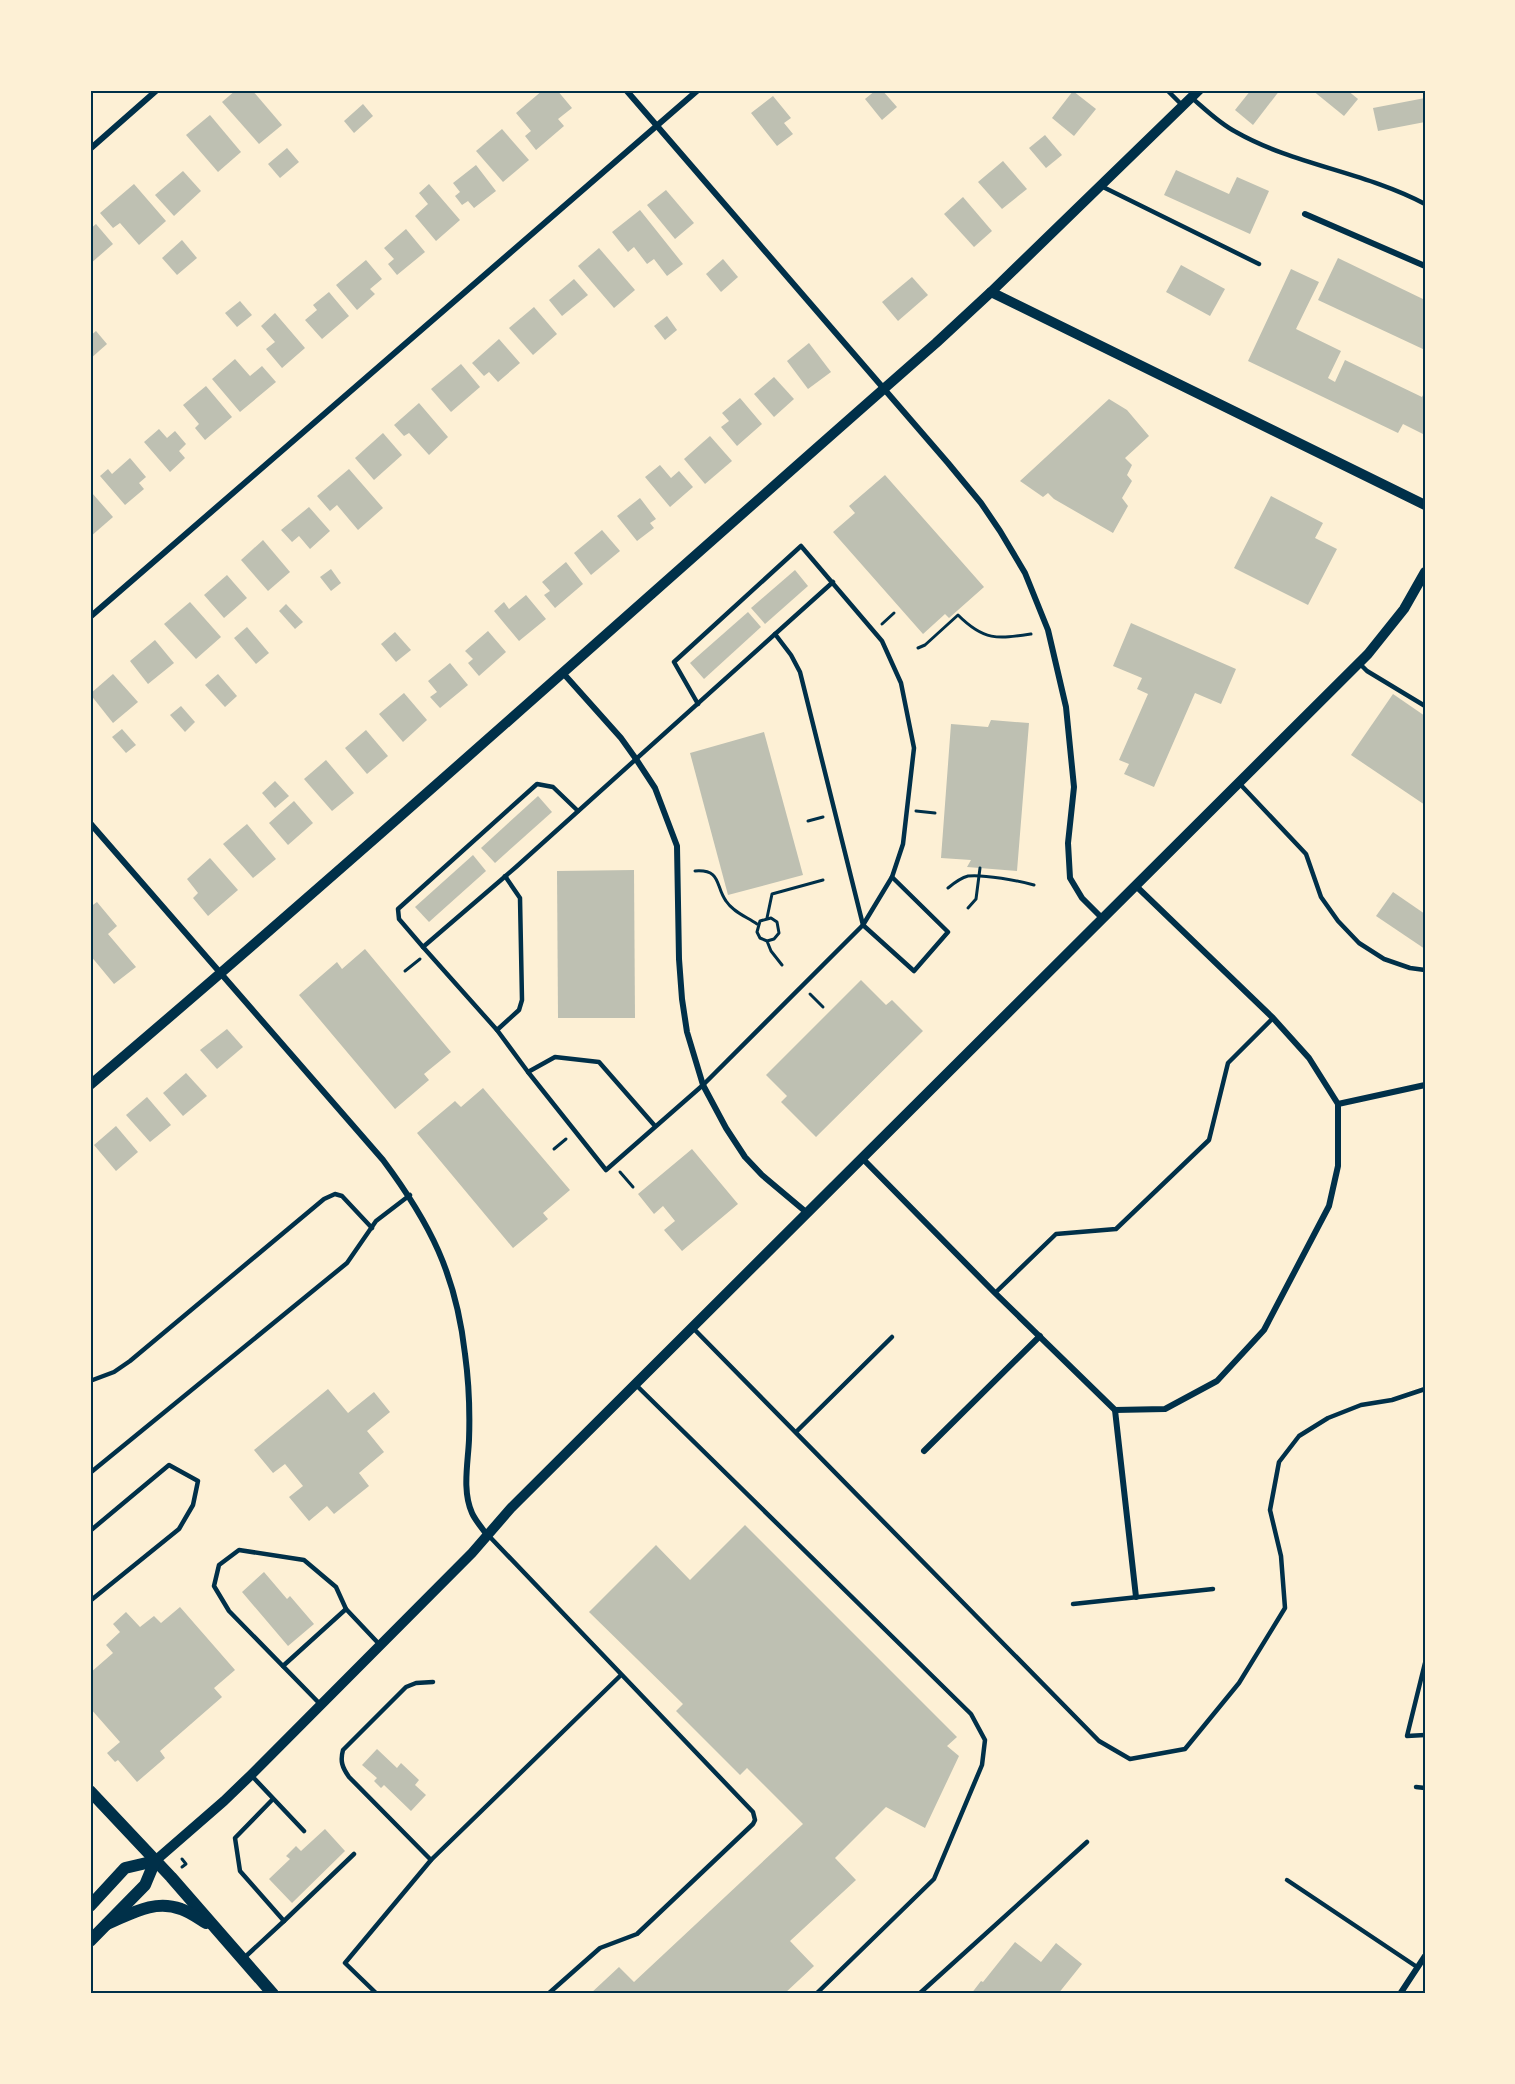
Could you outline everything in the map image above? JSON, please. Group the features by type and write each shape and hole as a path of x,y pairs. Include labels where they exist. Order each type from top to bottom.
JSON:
{"main road":[{"path":"90,1791 136,1839 273,1994"},
{"path":"90,1906 125,1868 155,1861"},
{"path":"90,1941 145,1885 155,1861"},
{"path":"107,1924 145,1907 165,1905 182,1909 216,1928"}],"street":[{"path":"90,149 157,90"},
{"path":"626,90 948,463 987,512 1025,573 1048,630 1066,707 1074,787 1068,843 1070,878 1082,898 1102,918"},
{"path":"90,617 698,90"},
{"path":"90,1085 221,974 884,388 991,292 1196,94"},
{"path":"1305,214 1425,266"},
{"path":"991,292 1425,505"},
{"path":"155,1861 224,1801 806,1212 1359,663 1404,609 1425,572"},
{"path":"563,673 621,738 636,759 655,788 677,846 682,999 687,1032 703,1085 726,1128 745,1156 762,1175 806,1212"},
{"path":"90,823 376,1152 410,1196 434,1239 459,1311 470,1406 467,1494 472,1513 488,1535"},
{"path":"1115,1410 1165,1409 1217,1381 1264,1330 1329,1206 1338,1166 1338,1104 1309,1058 1273,1018 1136,886"},
{"path":"1338,1104 1425,1085"},
{"path":"862,1158 1115,1410 1136,1597"},
{"path":"924,1451 1040,1336"},
{"path":"1400,1994 1425,1956"}],"lane":[{"path":"1167,90 1183,107"},
{"path":"1196,94 1234,132 1257,143 1355,177 1384,184 1425,204"},
{"path":"1101,186 1259,264"},
{"path":"578,811 553,787 537,784 398,909 399,919 497,1030 606,1170 703,1085 863,925 892,877 903,844 914,748 901,683 882,641 801,546 674,662 698,704"},
{"path":"423,947 833,582"},
{"path":"775,634 792,654 800,672 863,925 914,971 948,932 892,877"},
{"path":"1359,663 1425,706"},
{"path":"1239,783 1306,854 1321,897 1338,921 1359,943 1384,959 1410,968 1425,970"},
{"path":"497,1030 519,1010 522,1000 520,898 505,876"},
{"path":"995,1293 1056,1234 1116,1229 1209,1140 1228,1063 1273,1018"},
{"path":"528,1072 555,1057 598,1062 656,1126"},
{"path":"90,1381 114,1372 130,1360 324,1199 335,1194 342,1196 372,1228"},
{"path":"90,1473 347,1263 376,1221 410,1196"},
{"path":"692,1327 1099,1741 1130,1759 1185,1749 1239,1683 1285,1608 1281,1556 1270,1510 1279,1462 1299,1436 1328,1418 1361,1405 1392,1400 1425,1389"},
{"path":"796,1432 892,1336"},
{"path":"635,1384 971,1714 985,1740 981,1765 934,1879 816,1994"},
{"path":"90,1531 169,1465 198,1481 194,1505 179,1529 90,1600"},
{"path":"488,1535 620,1676 753,1812 755,1820 637,1934 600,1948 548,1994"},
{"path":"320,1705 229,1611 214,1586 219,1565 239,1550 304,1560 336,1587 346,1609 380,1645"},
{"path":"1073,1604 1214,1589"},
{"path":"283,1666 346,1609"},
{"path":"1425,1663 1407,1736 1425,1735"},
{"path":"377,1994 345,1963 430,1860 620,1676"},
{"path":"430,1860 349,1777 342,1768 341,1758 343,1750 406,1687 416,1683 433,1682"},
{"path":"251,1774 304,1831"},
{"path":"1416,1787 1425,1788"},
{"path":"273,1799 235,1838 240,1871 284,1921"},
{"path":"919,1994 1088,1842"},
{"path":"243,1959 354,1854"},
{"path":"1287,1880 1418,1967"}],"path":[{"path":"873,631 894,613"},
{"path":"918,648 925,645 958,615 969,626 981,633 1000,639 1031,634"},
{"path":"907,810 935,813"},
{"path":"808,820 835,813"},
{"path":"968,908 976,899 980,868"},
{"path":"695,871 704,870 713,875 719,882 726,902 734,910 758,924"},
{"path":"948,888 957,880 969,876 1017,880 1034,885"},
{"path":"758,924 767,918 772,894 823,880"},
{"path":"767,918 775,920 780,929 777,937 767,941"},
{"path":"758,924 758,935 767,941 771,951 782,965"},
{"path":"405,971 428,952"},
{"path":"802,986 824,1007"},
{"path":"554,1149 576,1132"},
{"path":"613,1164 633,1187"},
{"path":"182,1859 185,1865"}],"building":[{"path":"236,90 252,90 282,125 259,144 222,102"},
{"path":"543,90 557,90 572,108 558,119 564,126 536,150 525,136 531,131 516,113"},
{"path":"876,90 882,90 897,107 882,120 865,99"},
{"path":"1251,90 1280,90 1253,125 1235,110"},
{"path":"1312,90 1347,90 1358,99 1344,116"},
{"path":"1073,91 1096,109 1074,136 1052,118"},
{"path":"773,96 791,118 784,123 793,134 777,146 751,113"},
{"path":"1425,98 1425,122 1378,131 1373,108"},
{"path":"363,104 373,116 354,133 344,121"},
{"path":"210,115 241,152 218,172 186,135"},
{"path":"502,129 529,160 503,182 476,151"},
{"path":"1045,135 1062,155 1046,168 1029,148"},
{"path":"287,148 299,162 280,178 268,164"},
{"path":"1003,161 1027,189 1002,209 978,182"},
{"path":"476,165 496,191 474,208 468,201 462,205 455,196 460,192 453,183"},
{"path":"1176,170 1229,194 1237,177 1269,191 1250,234 1164,195"},
{"path":"183,171 201,191 174,216 155,195"},
{"path":"134,184 166,221 139,245 120,223 113,228 100,213"},
{"path":"429,184 460,220 436,241 415,216 428,204 419,193"},
{"path":"666,190 694,223 675,239 647,205"},
{"path":"963,197 992,231 974,247 944,214"},
{"path":"640,210 683,264 667,276 654,259 647,264 634,247 628,252 612,232"},
{"path":"96,224 113,244 90,264 90,229"},
{"path":"406,229 425,252 397,275 388,264 394,259 384,248"},
{"path":"182,240 197,258 177,275 162,258"},
{"path":"599,248 635,290 614,308 578,266"},
{"path":"1338,258 1425,300 1425,350 1318,300"},
{"path":"723,259 738,277 721,292 706,274"},
{"path":"366,260 382,279 370,289 375,294 357,310 336,285"},
{"path":"1181,265 1225,289 1210,316 1166,292"},
{"path":"1291,269 1319,282 1296,329 1341,351 1328,378 1335,382 1345,360 1422,397 1425,391 1425,435 1403,424 1398,433 1248,361"},
{"path":"912,277 928,295 898,321 882,302"},
{"path":"574,279 588,295 562,316 549,300"},
{"path":"329,292 349,316 322,339 305,320 317,310 313,305"},
{"path":"240,301 252,315 237,327 225,313"},
{"path":"534,307 557,334 533,355 509,328"},
{"path":"275,313 305,348 282,368 266,349 275,342 261,326"},
{"path":"667,316 677,330 665,340 654,326"},
{"path":"96,331 107,344 90,359 90,336"},
{"path":"499,339 520,363 498,382 489,372 484,376 472,363"},
{"path":"809,343 831,372 808,389 787,361"},
{"path":"235,359 250,376 262,366 276,382 240,412 212,379"},
{"path":"461,364 480,387 451,412 431,389"},
{"path":"774,377 794,399 774,417 754,394"},
{"path":"206,386 232,417 205,440 195,428 199,424 183,405"},
{"path":"740,398 762,424 737,446 721,427 729,421 722,413"},
{"path":"1109,399 1127,410 1149,436 1125,458 1132,465 1127,475 1132,481 1122,498 1128,506 1113,533 1054,499 1048,493 1043,497 1020,481"},
{"path":"419,403 448,437 429,455 409,433 404,436 394,425"},
{"path":"159,429 167,438 175,431 186,444 179,451 185,458 170,472 144,442"},
{"path":"383,433 402,455 374,480 355,458"},
{"path":"710,436 732,461 705,484 684,459"},
{"path":"130,458 146,477 139,483 144,489 125,505 100,476 108,469 112,474"},
{"path":"660,465 671,478 679,471 693,487 670,507 645,477"},
{"path":"349,469 383,508 358,530 337,505 330,511 317,496"},
{"path":"885,475 984,587 949,618 945,614 923,634 833,532 855,513 849,506"},
{"path":"92,493 113,517 90,537 90,494"},
{"path":"1271,496 1323,523 1315,538 1337,549 1308,605 1234,568"},
{"path":"640,498 656,519 650,523 654,528 637,541 617,516"},
{"path":"309,507 330,531 310,549 299,536 292,542 281,530"},
{"path":"602,530 620,551 591,575 574,553"},
{"path":"263,540 290,572 268,591 241,560"},
{"path":"566,562 583,584 555,608 544,595 550,591 542,582"},
{"path":"331,569 341,583 331,591 320,577"},
{"path":"795,570 808,586 765,624 751,608"},
{"path":"227,575 247,598 224,618 204,595"},
{"path":"526,595 546,619 519,641 494,611 504,602 509,609"},
{"path":"190,602 221,637 196,659 164,624"},
{"path":"286,604 303,622 295,629 279,611"},
{"path":"748,612 761,627 704,679 690,663"},
{"path":"1131,623 1236,669 1221,704 1195,693 1154,787 1124,774 1129,764 1119,760 1148,694 1137,689 1142,678 1113,666"},
{"path":"247,627 269,653 256,664 234,638"},
{"path":"488,631 506,652 479,676 468,663 473,659 465,651"},
{"path":"395,632 411,650 396,662 381,644"},
{"path":"155,640 174,663 148,684 130,661"},
{"path":"450,663 468,685 440,708 430,697 437,692 428,681"},
{"path":"113,674 138,702 113,723 90,694"},
{"path":"218,674 237,696 225,707 205,685"},
{"path":"404,693 427,720 403,742 379,714"},
{"path":"1393,694 1425,716 1425,805 1351,755"},
{"path":"181,706 195,722 185,732 170,715"},
{"path":"991,720 1029,723 1017,871 967,867 971,860 941,858 951,724 988,727"},
{"path":"122,729 136,745 126,753 112,737"},
{"path":"366,730 388,756 367,774 345,748"},
{"path":"764,732 803,875 728,895 690,753"},
{"path":"326,760 354,793 332,811 304,779"},
{"path":"275,781 289,796 275,808 262,793"},
{"path":"538,796 552,812 495,863 481,848"},
{"path":"294,801 313,823 288,845 269,823"},
{"path":"247,824 276,859 253,878 223,844"},
{"path":"473,855 486,871 429,922 415,907"},
{"path":"210,858 238,890 208,916 193,898 198,893 187,879"},
{"path":"634,870 635,1018 558,1018 557,871"},
{"path":"1393,892 1425,914 1425,949 1376,916"},
{"path":"97,902 117,926 108,934 136,967 114,984 90,955 90,907"},
{"path":"365,949 451,1052 424,1074 429,1080 395,1109 299,995 337,962 342,969"},
{"path":"861,980 886,1005 892,1000 923,1031 816,1137 781,1102 787,1096 766,1075"},
{"path":"227,1029 243,1047 217,1069 200,1050"},
{"path":"186,1073 207,1096 183,1116 163,1093"},
{"path":"483,1088 570,1190 543,1213 548,1219 513,1248 417,1133 455,1101 461,1107"},
{"path":"147,1097 171,1125 150,1142 126,1115"},
{"path":"116,1126 138,1152 116,1171 94,1145"},
{"path":"692,1149 738,1204 682,1251 664,1230 675,1221 663,1206 654,1214 638,1194"},
{"path":"328,1389 348,1413 374,1392 390,1412 367,1431 384,1452 359,1473 369,1486 334,1514 327,1506 309,1521 289,1497 303,1486 285,1464 273,1473 254,1450"},
{"path":"745,1525 957,1737 947,1746 959,1756 925,1828 886,1807 835,1858 856,1880 790,1941 814,1966 784,1994 590,1994 619,1967 634,1982 803,1824 747,1768 740,1775 676,1711 683,1704 589,1612 656,1545 690,1580"},
{"path":"264,1572 287,1599 290,1596 314,1624 288,1646 242,1592"},
{"path":"180,1607 235,1670 214,1688 222,1697 160,1751 165,1758 137,1782 118,1760 115,1762 107,1753 120,1742 90,1708 90,1673 113,1653 106,1645 120,1632 113,1624 126,1612 140,1627 154,1616 161,1623"},
{"path":"377,1749 397,1768 401,1763 419,1780 415,1785 426,1795 411,1811 384,1785 381,1788 374,1781 377,1778 362,1765"},
{"path":"325,1829 345,1851 292,1903 269,1879 290,1859 286,1856 296,1846 301,1851"},
{"path":"1015,1942 1041,1962 1056,1943 1082,1964 1058,1994 971,1994"}]}
